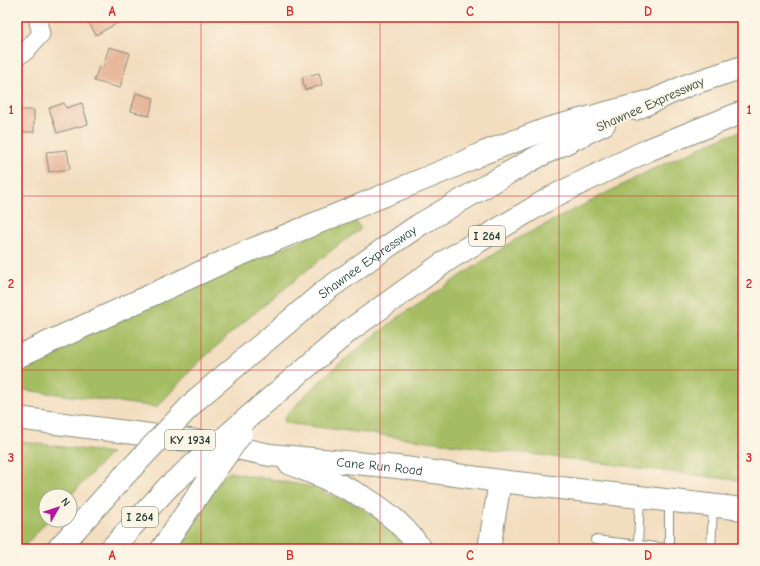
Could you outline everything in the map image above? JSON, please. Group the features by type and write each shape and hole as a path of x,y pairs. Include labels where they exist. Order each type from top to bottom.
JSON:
{"main road":[{"name":"Shawnee Expressway","path":"58,549 123,477 197,399 325,291 371,258 419,225 537,157 647,102 688,85 743,67"},
{"path":"17,357 234,257 483,154 550,128 647,102"},
{"name":"I 264","path":"111,549 169,486 260,407 350,330 448,259 552,197 648,150 743,112"},
{"path":"162,549 204,486 260,407"},
{"name":"Cane Run Road","path":"17,418 212,443 270,455 397,467 743,509"},
{"path":"270,455 352,490 368,499 394,519 421,549"},
{"path":"489,549 500,480"}],"street":[{"path":"17,57 25,52 41,34 38,17"}],"lane":[{"path":"638,545 640,497"},
{"path":"669,500 669,548"},
{"path":"710,549 713,505"},
{"path":"595,540 674,549"}],"green space":[{"path":"743,131 743,481 285,423 284,418 309,391 339,364 401,315 515,240 649,171 721,138"},
{"path":"353,217 361,229 333,249 240,325 196,365 157,407 17,389 17,366"},
{"path":"17,441 111,453 78,488 38,488 38,528 41,528 22,549 17,549"},
{"path":"229,472 324,489 324,493 349,501 371,514 391,530 408,549 170,549 210,489"}],"building":[{"path":"96,17 128,17 96,35 88,21"},
{"path":"109,47 130,53 120,88 94,81 99,66 103,67"},
{"path":"319,73 322,85 305,90 302,77"},
{"path":"136,93 154,98 149,116 131,111"},
{"path":"64,103 66,108 82,103 88,124 57,133 49,108"},
{"path":"17,110 34,110 34,132 17,132"},
{"path":"67,150 70,169 49,172 46,152"}]}
